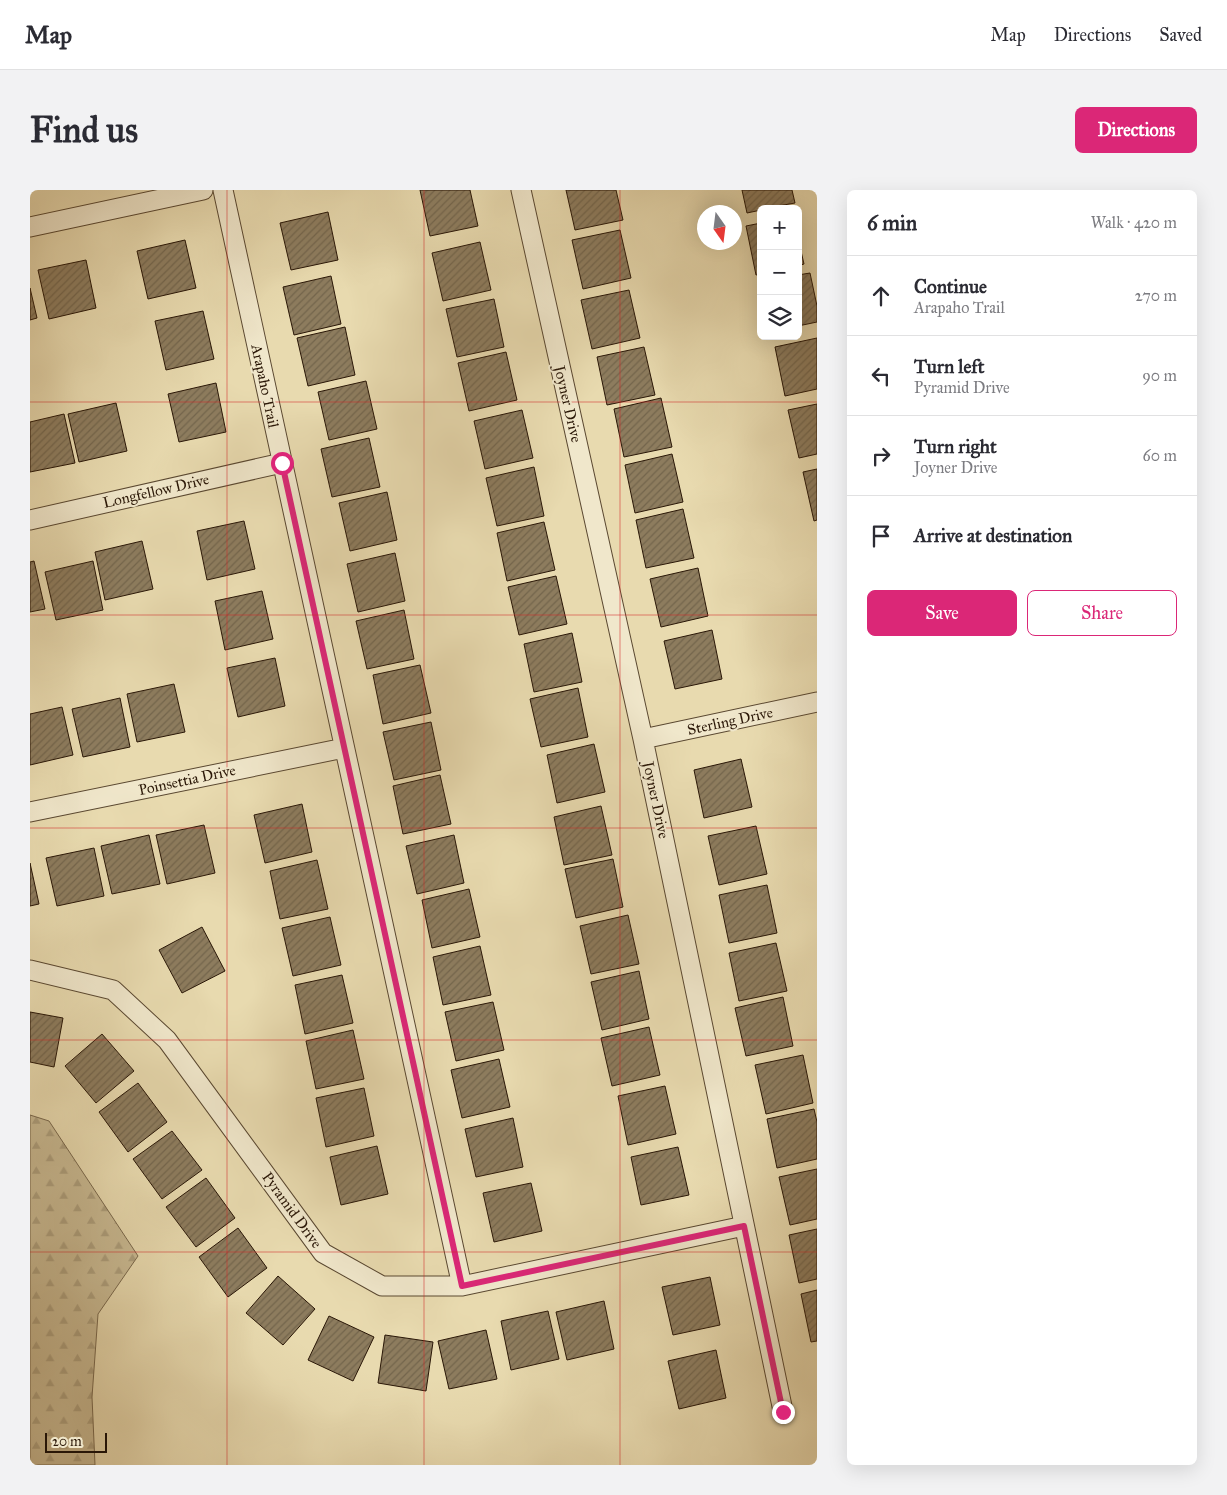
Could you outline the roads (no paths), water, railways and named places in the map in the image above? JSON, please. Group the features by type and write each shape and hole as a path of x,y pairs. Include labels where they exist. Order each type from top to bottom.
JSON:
{"street":[{"path":"30,227 203,190"},
{"name":"Arapaho Trail","path":"222,190 462,1286"},
{"name":"Joyner Drive","path":"521,190 643,740 783,1412"},
{"name":"Longfellow Drive","path":"30,520 282,463"},
{"name":"Sterling Drive","path":"643,740 817,702"},
{"name":"Poinsettia Drive","path":"30,812 344,748"},
{"name":"Pyramid Drive","path":"30,970 113,990 167,1040 323,1253 382,1286 462,1286 744,1226"}]}
